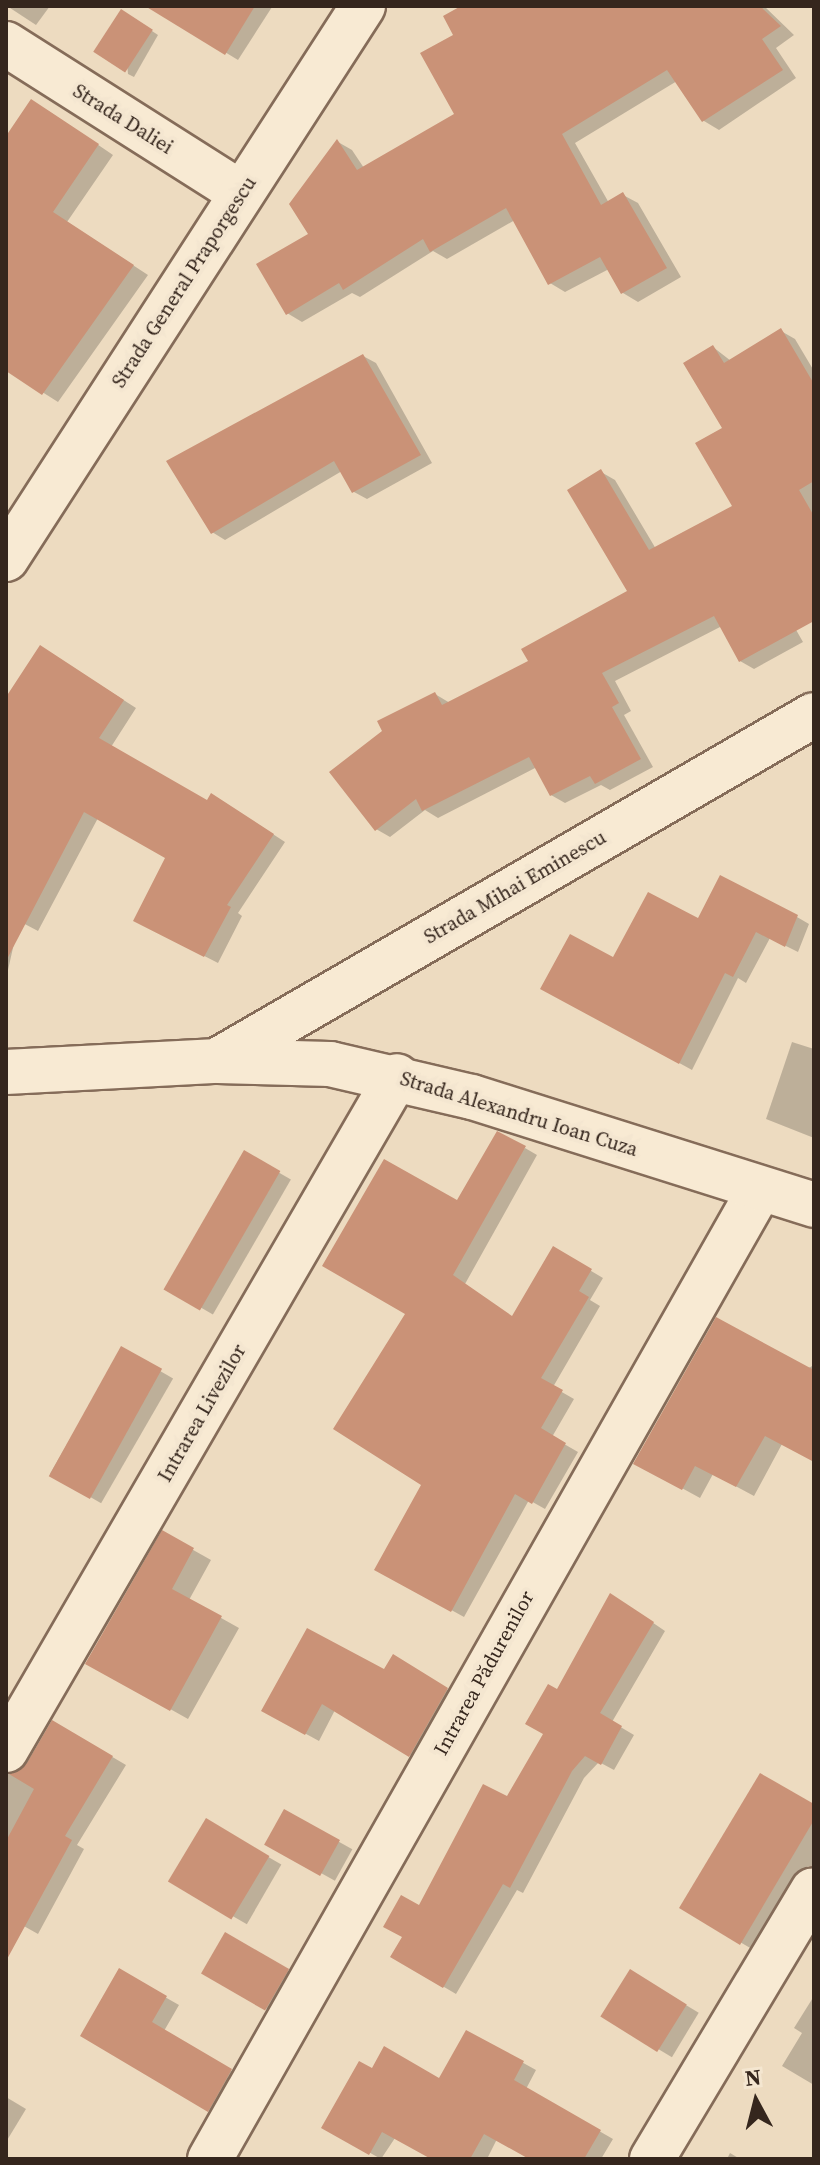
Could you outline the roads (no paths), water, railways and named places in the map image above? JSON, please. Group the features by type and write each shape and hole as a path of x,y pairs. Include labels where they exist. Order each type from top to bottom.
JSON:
{"street":[{"name":"Strada General Praporgescu","path":"6,559 363,6"},
{"name":"Strada Daliei","path":"6,44 241,193"},
{"name":"Strada Mihai Eminescu","path":"218,1061 814,715"},
{"name":"Strada Alexandru Ioan Cuza","path":"6,1072 218,1061 330,1064 397,1076 814,1205"},
{"name":"Intrarea Livezilor","path":"6,1750 397,1076"},
{"name":"Intrarea Pădurenilor","path":"210,2159 760,1189"},
{"path":"652,2159 813,1890"}]}
